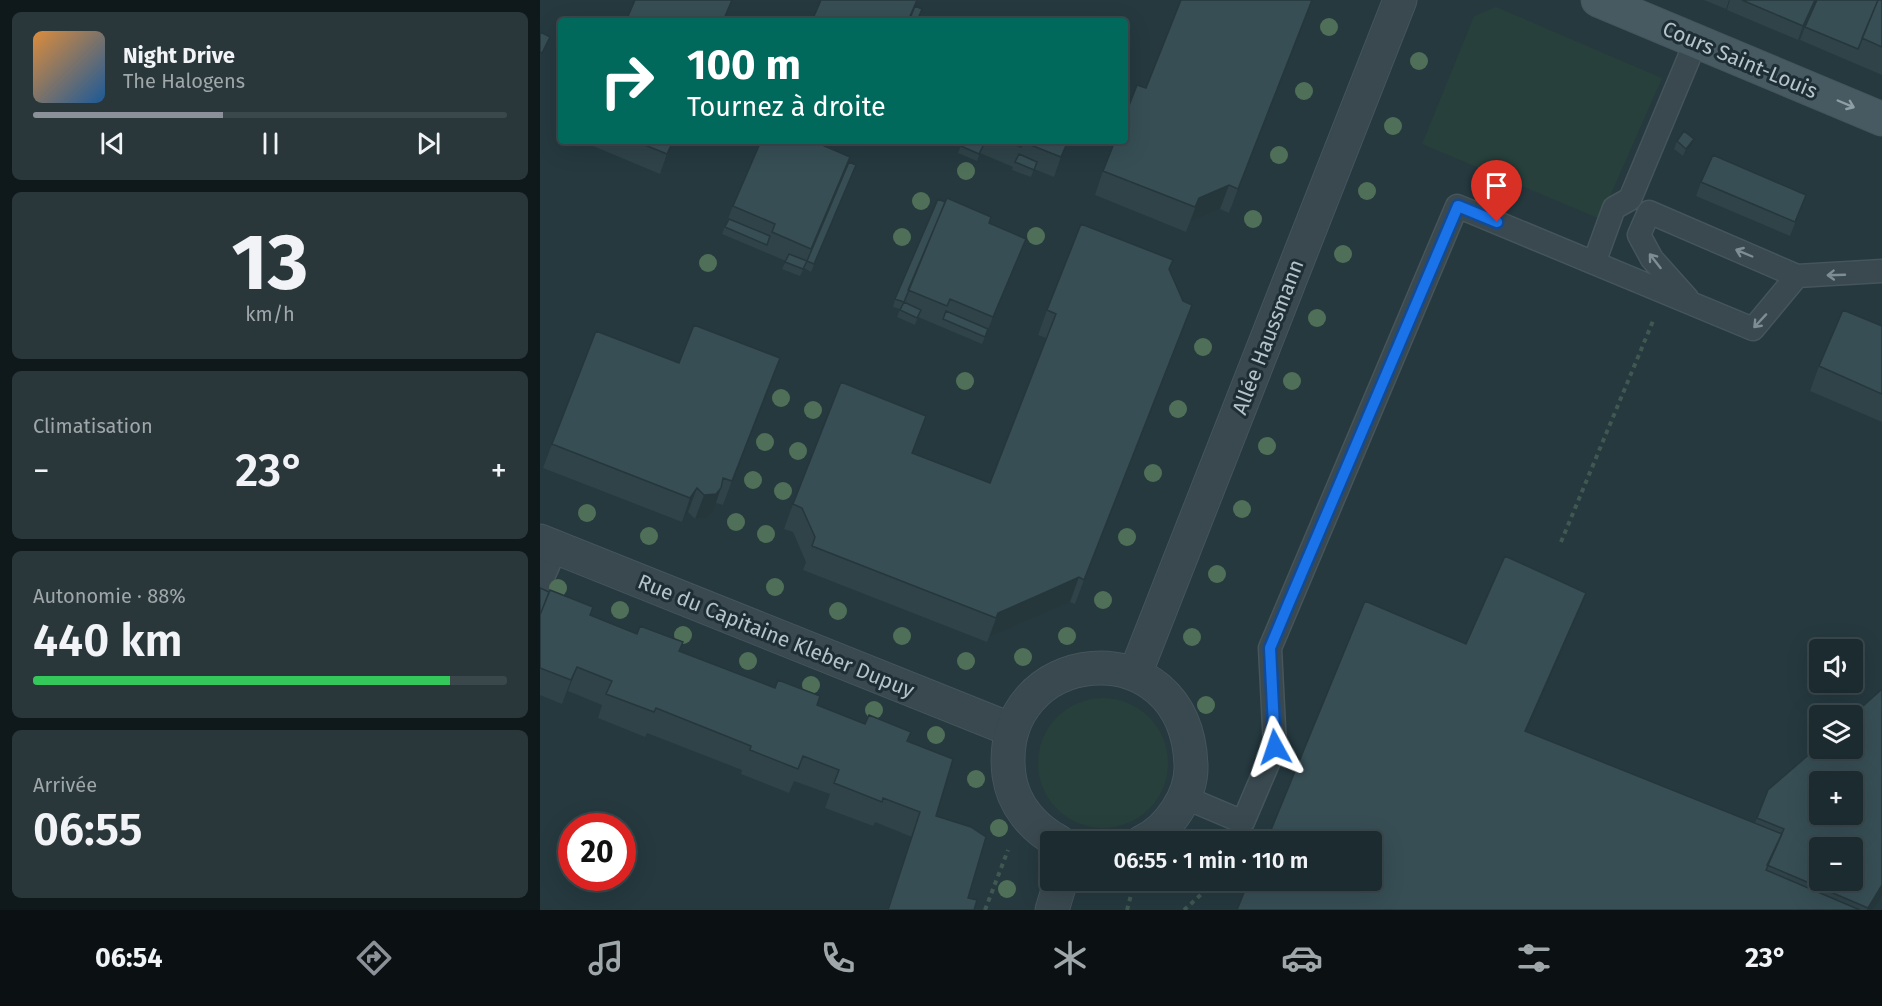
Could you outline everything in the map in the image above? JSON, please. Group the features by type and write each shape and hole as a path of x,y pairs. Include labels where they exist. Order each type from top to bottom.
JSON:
{"main road":[{"name":"Cours Saint-Louis","path":"1598,0 1882,119"}],"street":[{"name":"Allée Haussmann","path":"1135,674 1400,0"},
{"name":"Rue du Capitaine Kleber Dupuy","path":"548,544 1012,730"},
{"path":"1042,831 1024,814 1011,787 1007,759 1012,730 1026,704 1048,682 1075,670 1105,667 1135,674 1160,689 1179,712 1190,740 1191,771 1184,797 1168,822 1156,831"},
{"path":"1052,910 1058,891"}],"lane":[{"path":"1594,263 1614,208 1630,199 1696,41"},
{"path":"1184,797 1243,822 1275,747 1270,648 1458,206 1753,329 1797,276"},
{"path":"1692,303 1653,259 1639,235 1648,212 1797,276 1880,267"},
{"path":"540,584 548,544"}],"path":[{"path":"1561,542 1665,292"},
{"path":"986,910 994,881 1024,814"},
{"path":"1127,910 1132,891"},
{"path":"1184,910 1205,891"}],"green space":[{"path":"1496,7 1662,78 1600,219 1422,144 1474,16"},
{"path":"1103,698 1128,703 1149,717 1163,738 1168,763 1163,788 1149,809 1128,823 1103,828 1078,823 1057,809 1043,788 1038,763 1043,738 1057,717 1078,703"}],"building":[{"path":"635,0 732,0 724,18 627,18"},
{"path":"821,0 917,0 909,18 813,18"},
{"path":"1181,0 1312,0 1238,189 1229,185 1199,198 1195,207 1103,171 1114,144 1128,144 1128,108 1137,85 1146,88"},
{"path":"1742,0 1815,0 1803,26"},
{"path":"1817,0 1878,0 1858,49 1805,27"},
{"path":"1878,0 1882,0 1882,47 1862,38"},
{"path":"915,6 922,9 918,18 910,18"},
{"path":"540,32 550,37 542,53 540,52"},
{"path":"1684,131 1694,139 1686,149 1677,141"},
{"path":"642,144 672,144 667,154"},
{"path":"760,144 820,144 850,157 811,249 772,232 775,224 733,206"},
{"path":"962,144 979,144 983,146 979,154 961,146"},
{"path":"1028,144 1067,144 1061,157"},
{"path":"1019,154 1037,162 1034,170 1015,162"},
{"path":"1713,155 1806,195 1795,222 1701,182"},
{"path":"849,162 856,165 814,264 807,261"},
{"path":"947,198 991,217 989,223 1026,239 993,317 950,299 947,306 908,290"},
{"path":"938,199 945,202 904,302 895,299"},
{"path":"729,219 770,236 767,245 725,227"},
{"path":"1081,224 1173,260 1169,269 1183,301 1192,305 1084,580 1079,577 998,613 996,618 812,546 815,537 802,508 793,504 841,382 926,416 912,453 990,483 1056,314 1047,310"},
{"path":"789,254 807,261 803,269 785,262"},
{"path":"904,302 921,310 917,318 900,310"},
{"path":"1843,310 1882,326 1882,394 1819,366"},
{"path":"946,311 988,329 985,337 943,319"},
{"path":"694,325 780,358 732,481 723,478 721,488 716,494 704,495 697,488 690,498 552,444 596,331 679,363"},
{"path":"1505,556 1586,593 1525,731 1782,834 1766,870 1809,888 1809,891 1815,891 1860,910 1237,910 1245,891 1382,891 1382,831 1271,831 1365,601 1466,644"},
{"path":"540,588 549,592 540,615"},
{"path":"550,590 593,607 590,615 637,634 640,626 683,642 679,651 775,688 778,680 820,696 817,705 865,724 869,715 911,732 907,741 953,759 936,816 971,827 986,837 968,898 977,900 974,910 888,910 920,812 883,798 882,802 834,783 839,770 803,756 798,769 750,750 751,746 656,708 654,712 606,694 612,681 577,667 571,680 540,668 540,615"},
{"path":"1882,689 1882,885 1868,908 1828,891 1863,891 1863,837 1809,837 1809,883 1767,865 1784,829 1757,818 1768,790 1809,755 1809,759 1863,759 1863,706"}],"route":[{"path":"1275,747 1270,648 1288,605 1458,206 1497,222"}]}
